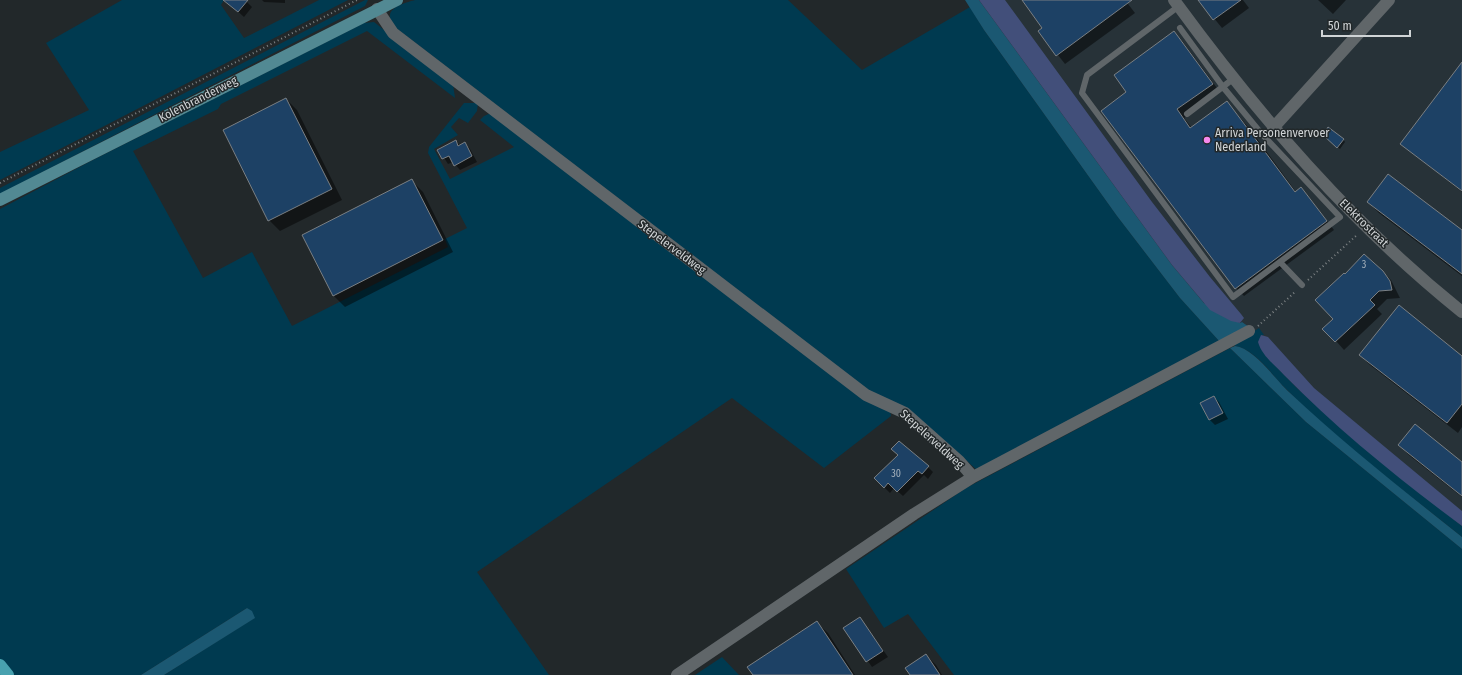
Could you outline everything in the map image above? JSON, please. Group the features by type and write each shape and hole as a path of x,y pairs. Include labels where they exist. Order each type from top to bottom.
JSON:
{"highway":[{"path":"0,665 8,675"}],"main road":[{"name":"Kolenbranderweg","path":"0,200 397,0"}],"street":[{"path":"1273,128 1389,0"},
{"name":"Elektrostraat","path":"1176,3 1200,45 1233,79 1273,128 1366,226 1462,312"},
{"name":"Stepelerveldweg","path":"377,9 393,33 828,366 875,400 905,413 959,461 973,477"},
{"name":"Stepelerveldweg","path":"677,675 914,514 973,477 1249,331"}],"lane":[{"path":"1176,3 1087,75 1082,93 1233,297 1340,217 1260,132 1224,87 1200,45 1180,28"},
{"path":"1188,114 1233,79"},
{"path":"1260,132 1273,128"},
{"path":"1294,168 1303,160"},
{"path":"1280,262 1302,285"}],"path":[{"name":"Kolenbranderweg","path":"0,183 357,0"}],"shaded area":[{"path":"122,0 224,0 221,5 244,38 319,0 348,0 0,180 0,152 89,110 46,43"},
{"path":"365,0 368,0 365,6 0,194 0,188"},
{"path":"415,0 788,0 862,70 970,7 984,30 1117,216 1180,298 1220,342 977,470 915,415 876,396 392,25 390,16 393,9"},
{"path":"965,0 979,0 1172,265 1204,303 1249,327 1220,342 1180,298 1117,216 984,30"},
{"path":"979,0 1005,0 1152,202 1244,318 1240,323 1231,321 1210,310 1172,265"},
{"path":"999,0 1462,0 1462,519 1306,388 1171,250"},
{"path":"374,22 453,84 455,98 367,31 221,104 218,109 133,151 203,278 252,252 292,326 448,247 445,239 467,228 428,153 429,147 464,103 478,103 477,111 468,123 459,118 451,127 458,135 434,149 450,179 514,147 480,120 484,116 491,113 890,411 891,416 824,468 732,398 477,572 549,675 164,675 254,618 247,608 141,675 13,675 0,660 0,209 91,161 364,23"},
{"path":"1259,328 1264,335 1262,335 1265,355 1297,388 1350,436 1462,526 1462,537 1325,426 1283,386 1255,356 1242,348 1235,346 1235,344"},
{"path":"1261,335 1268,337 1314,388 1462,511 1462,526 1370,454 1326,415 1262,352 1258,342"},
{"path":"1235,346 1242,348 1257,358 1289,392 1331,430 1462,537 1462,549 1306,422 1230,348"},
{"path":"1230,348 1306,422 1462,549 1462,675 954,675 908,614 884,628 846,569 966,488"},
{"path":"247,608 252,611 255,618 164,675 141,675"},
{"path":"722,657 739,675 695,675"}],"building":[{"path":"223,0 248,0 238,12"},
{"path":"1022,0 1132,0 1056,56 1038,31 1042,28"},
{"path":"1198,0 1241,0 1213,20"},
{"path":"1174,31 1213,84 1177,109 1190,128 1227,101 1295,192 1301,187 1327,221 1235,289 1101,111 1126,92 1114,75"},
{"path":"1462,62 1462,191 1400,144"},
{"path":"286,98 332,189 268,221 223,130"},
{"path":"1328,127 1344,139 1337,148 1323,135"},
{"path":"456,140 458,146 465,142 472,156 454,166 449,156 442,159 437,150"},
{"path":"1388,174 1462,230 1462,274 1367,202"},
{"path":"412,179 443,240 333,296 302,235"},
{"path":"1364,254 1383,271 1390,281 1392,290 1379,291 1370,300 1375,305 1335,342 1322,329 1333,319 1315,300 1344,273 1345,274"},
{"path":"1399,305 1462,356 1462,404 1447,423 1359,355"},
{"path":"1214,396 1223,413 1209,420 1200,403"},
{"path":"1415,424 1462,462 1462,496 1398,445"},
{"path":"899,441 929,466 922,474 918,471 897,492 888,483 884,488 874,478 898,455 891,449"},
{"path":"860,617 883,651 866,662 843,628"},
{"path":"817,621 853,675 753,675 747,667"},
{"path":"926,654 940,675 910,675 905,668"}],"place":[{"name":"Arriva Personenvervoer Nederland","path":"1207,140"}]}
